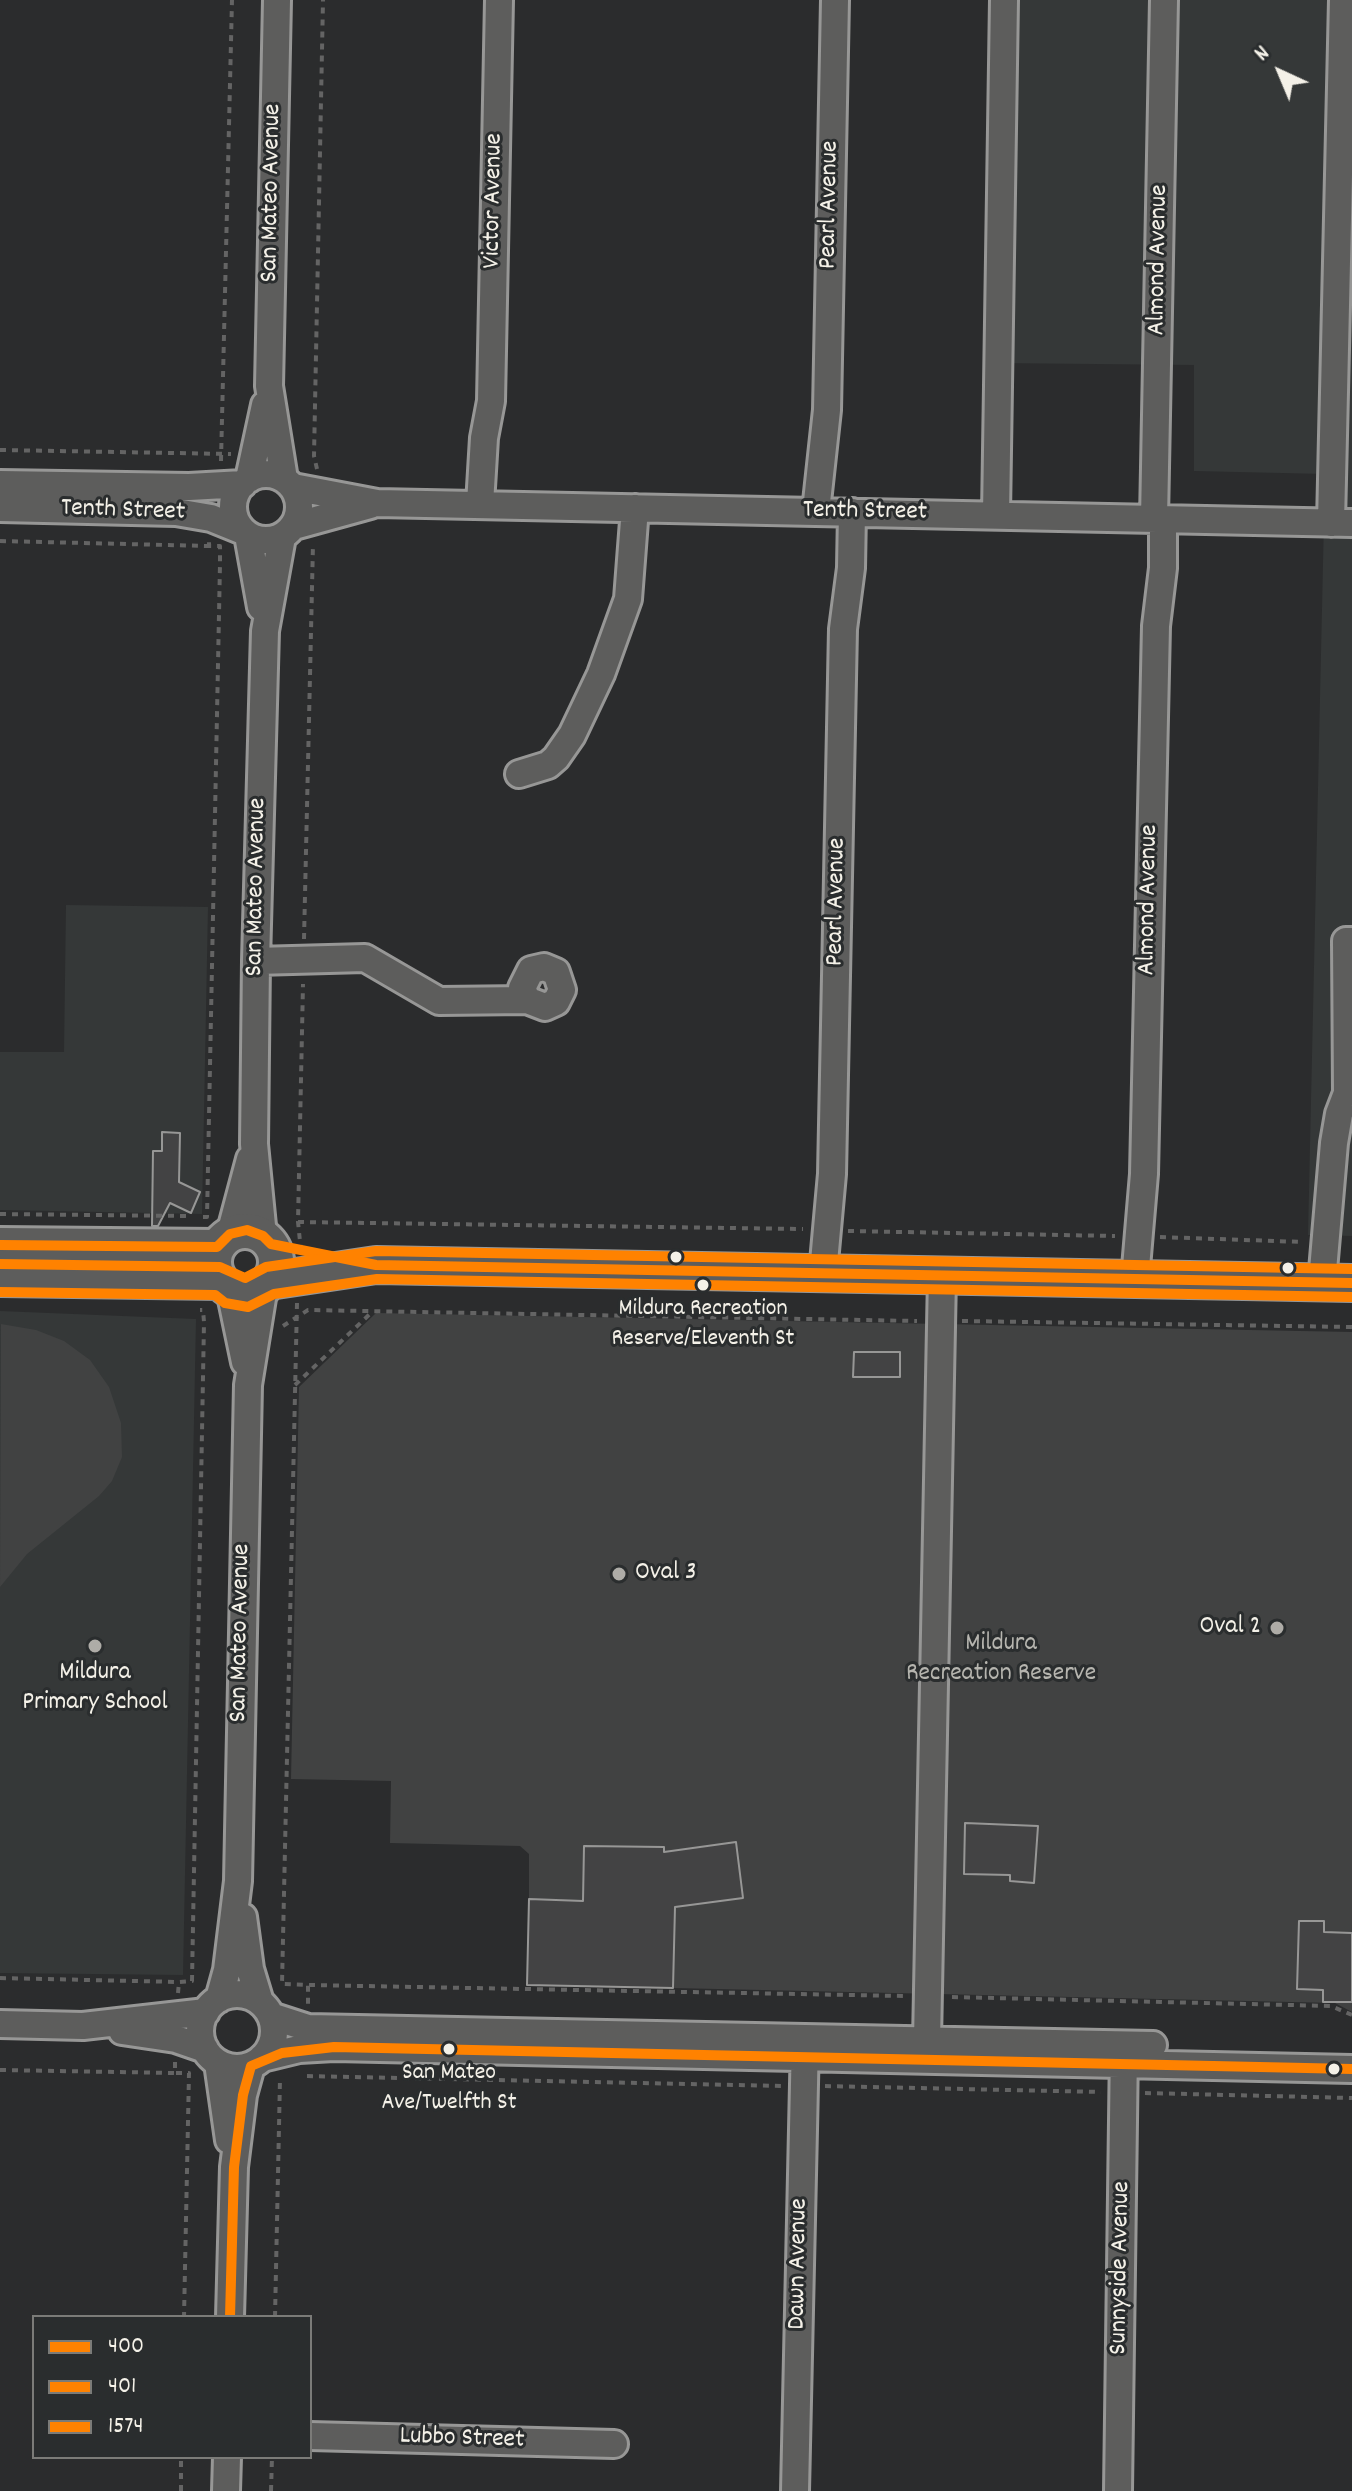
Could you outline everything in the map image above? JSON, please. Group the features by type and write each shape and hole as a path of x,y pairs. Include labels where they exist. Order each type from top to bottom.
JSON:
{"main road":[{"path":"0,1245 158,1249 376,1265 1337,1282"},
{"path":"225,1286 213,1265 265,1257"},
{"path":"0,1278 186,1282 225,1286 248,1293 265,1257"}],"street":[{"name":"San Mateo Avenue","path":"277,0 269,386 288,483"},
{"name":"Victor Avenue","path":"488,505 484,438 491,401 499,0"},
{"name":"Pearl Avenue","path":"830,1273 843,629 827,410 835,0"},
{"path":"996,515 1004,0"},
{"name":"Almond Avenue","path":"1142,1279 1156,626 1163,568 1155,519 1164,0"},
{"path":"1341,523 1343,0"},
{"name":"San Mateo Avenue","path":"237,483 269,386"},
{"path":"267,474 288,483 300,506 288,532 259,540 245,533 233,512 237,483 267,474"},
{"name":"Tenth Street","path":"0,484 237,483"},
{"name":"Tenth Street","path":"288,483 320,506"},
{"name":"Tenth Street","path":"288,532 320,506 377,503 1341,523"},
{"name":"Tenth Street","path":"0,508 176,512 211,518 245,533"},
{"path":"519,774 548,765 556,758 572,735 601,674 628,599 635,508"},
{"name":"San Mateo Avenue","path":"212,2006 227,1970 238,1881 248,1385 265,1257 254,1144 265,631 288,532"},
{"name":"San Mateo Avenue","path":"245,533 265,631"},
{"path":"1337,1282 1334,1143 1350,1087 1346,941 1352,941"},
{"path":"256,961 375,961 439,1001 527,1000"},
{"path":"927,2041 942,1276"},
{"name":"San Mateo Avenue","path":"225,1286 248,1385"},
{"name":"San Mateo Avenue","path":"238,1881 250,1969 266,2009"},
{"path":"0,2024 176,2028 212,2006 240,1994 308,2038"},
{"path":"212,2006 200,2030 211,2056 234,2167"},
{"path":"230,2315 234,2167 243,2095 257,2062 273,2039 266,2009"},
{"path":"176,2028 229,2067 257,2062 308,2038 1124,2053 1307,2049 1352,2054"},
{"path":"805,2047 927,2041 1352,2069"},
{"name":"Dawn Avenue","path":"795,2491 805,2047"},
{"name":"Sunnyside Avenue","path":"1118,2491 1124,2053"},
{"name":"Lubbo Street","path":"312,2436 614,2444"},
{"path":"226,2491 227,2459"}],"path":[{"path":"232,0 222,454 237,483"},
{"path":"323,0 314,456 320,506 312,547 298,1213 265,1257 296,1316 282,1984 1331,2006 1352,2015"},
{"path":"0,450 222,454"},
{"path":"209,546 211,518"},
{"path":"0,541 220,546 207,1217 0,1214"},
{"path":"0,1978 192,1981 204,1322 203,1310 186,1309 186,1282"},
{"path":"296,1316 308,1310 373,1310 1352,1327"},
{"path":"295,1385 373,1310"},
{"path":"175,2073 179,1982"},
{"path":"275,2315 280,2076 307,2076 308,1985"},
{"path":"0,2070 189,2073 184,2315"},
{"path":"181,2459 181,2491"},
{"path":"271,2491 272,2459"}],"shaded area":[{"path":"993,0 1352,0 1352,1236 1308,1235 1325,474 1194,471 1194,365 994,363"},
{"path":"66,905 208,907 202,1214 0,1210 0,1052 64,1052"},
{"name":"Mildura Primary School","path":"0,1311 196,1319 183,1975 0,1973"}],"green space":[{"name":"Mildura Recreation Reserve","path":"376,1313 1352,1332 1352,2012 1335,2003 673,1988 586,1913 559,1899 529,1899 529,1854 520,1846 390,1843 391,1781 291,1779 299,1387"},
{"path":"1,1324 36,1330 64,1341 90,1360 109,1387 121,1423 122,1457 112,1481 99,1496 27,1554 0,1587"}],"building":[{"path":"162,1132 180,1133 179,1182 200,1192 191,1213 170,1203 158,1226 152,1226 153,1151 162,1151"},
{"path":"854,1352 900,1352 900,1377 853,1377"},
{"path":"965,1823 1038,1826 1034,1883 1010,1881 1010,1875 964,1874"},
{"path":"736,1842 743,1898 675,1907 673,1988 527,1985 529,1899 583,1901 584,1846 664,1847 664,1852"},
{"path":"1299,1921 1324,1921 1324,1932 1352,1933 1352,2002 1323,2002 1323,1990 1297,1989"}],"transit line":[{"name":"400","path":"0,1245 217,1247 230,1234 247,1230 263,1236 271,1244 376,1265 1352,1283"},
{"name":"1574","path":"0,1264 220,1267 245,1278 266,1267 376,1251 1352,1269"},
{"name":"401","path":"0,1292 215,1295 225,1303 248,1307 274,1294 377,1279 1352,1297"},
{"name":"400","path":"230,2315 234,2167 243,2095 251,2066 282,2053 334,2047 1352,2069"}],"place":[{"name":"Mildura Recreation Reserve/Eleventh St","path":"703,1285"},
{"name":"Oval 3","path":"619,1574"},
{"name":"Oval 2","path":"1277,1628"},
{"name":"Mildura Primary School","path":"95,1646"},
{"name":"San Mateo Ave/Twelfth St","path":"449,2049"}]}
